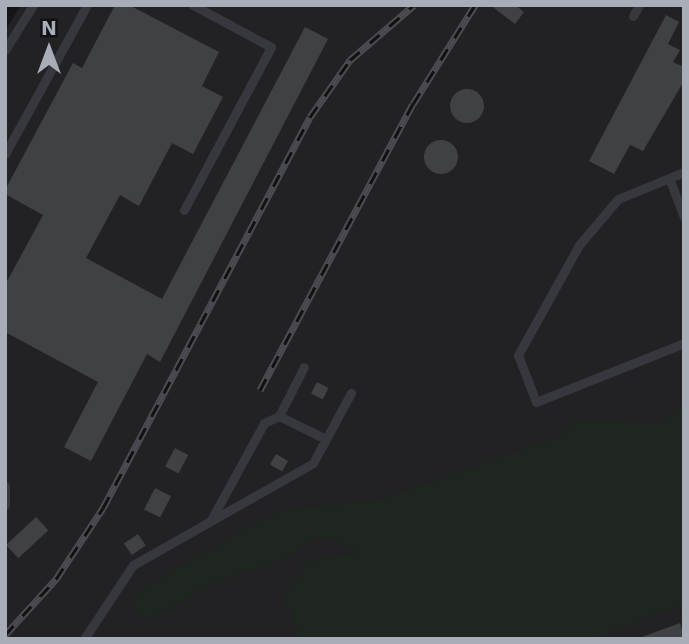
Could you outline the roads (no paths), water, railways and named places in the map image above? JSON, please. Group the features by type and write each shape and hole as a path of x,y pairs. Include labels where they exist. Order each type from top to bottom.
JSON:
{"lane":[{"path":"5,50 33,5"},
{"path":"5,154 87,5"},
{"path":"184,210 271,47 193,5"},
{"path":"633,16 639,5"},
{"path":"684,172 618,199 579,245 517,355 536,402 684,343"},
{"path":"669,178 684,217"},
{"path":"211,521 264,423 279,416 304,367"},
{"path":"84,639 133,565 313,463 351,393"},
{"path":"279,416 326,439"},
{"path":"5,486 5,505"}],"railway":[{"path":"5,635 56,579 103,508 310,117 350,60 414,5"},
{"path":"260,390 413,104 475,5"}]}
